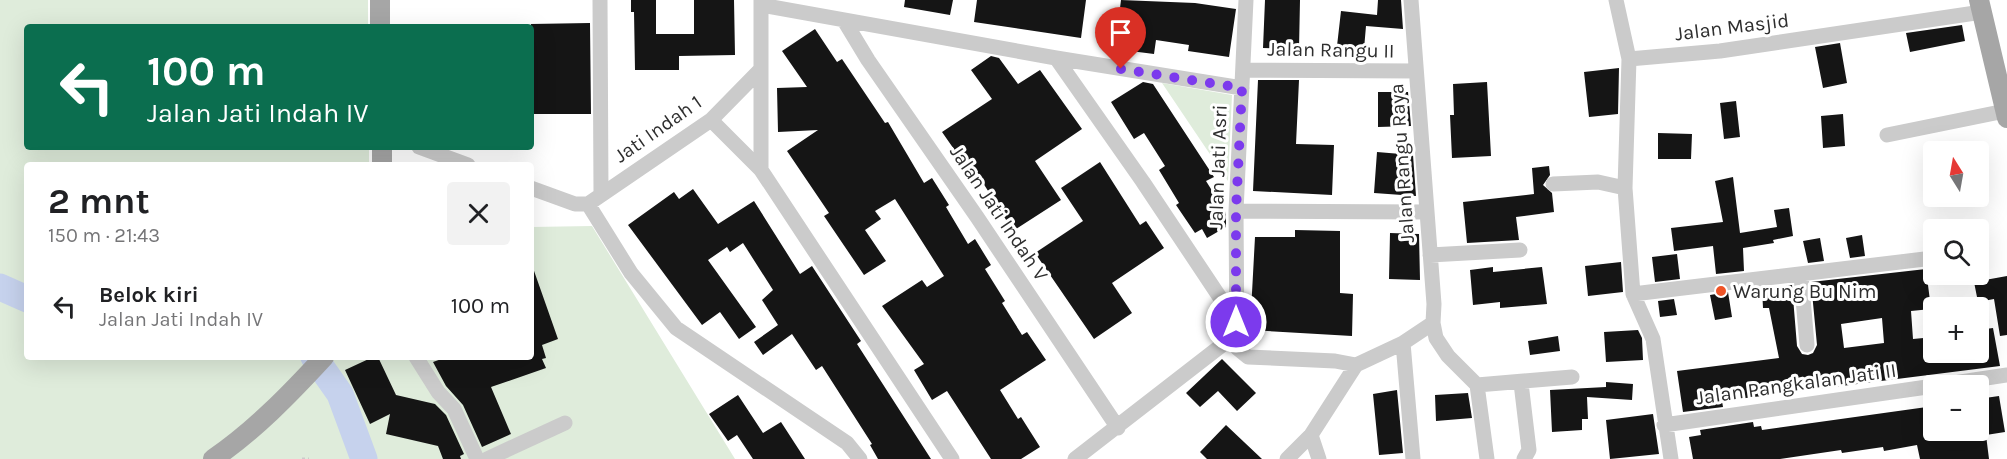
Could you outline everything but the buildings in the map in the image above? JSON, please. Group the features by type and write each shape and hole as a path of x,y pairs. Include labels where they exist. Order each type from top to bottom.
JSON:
{"main road":[{"path":"380,0 380,24"},
{"path":"1980,6 2002,76 2006,115"},
{"path":"213,459 235,444 321,360"}],"street":[{"path":"600,0 599,174 601,193"},
{"name":"Jalan Jati Asri","path":"1236,328 1236,211 1246,0"},
{"name":"Jalan Rangu Raya","path":"1411,0 1434,304 1433,323"},
{"path":"1616,0 1629,59 1625,188 1633,294 1653,339 1664,425 1671,459"},
{"path":"761,170 761,2 845,22 1242,88"},
{"name":"Jalan Masjid","path":"1629,59 1720,51 1980,6"},
{"name":"Jalan Jati Indah V","path":"845,22 868,60 977,217 1118,428"},
{"path":"1056,58 1149,191 1236,328 1237,348 1248,357 1335,361 1356,365"},
{"name":"Jati Indah 1","path":"588,204 711,120 761,69"},
{"name":"Jalan Rangu II","path":"1244,70 1416,71"},
{"path":"1887,135 2006,115"},
{"path":"711,120 761,170 952,459"},
{"path":"427,150 460,162"},
{"path":"1553,184 1598,182 1625,188"},
{"path":"534,189 575,204 588,204 631,273 676,328 847,443 860,459"},
{"path":"1236,211 1427,212"},
{"path":"1430,255 1520,250"},
{"path":"1633,294 1923,259"},
{"path":"1801,275 1807,345"},
{"path":"1287,459 1311,435 1356,365 1402,343 1433,323 1436,338 1448,356 1478,385 1487,459"},
{"path":"1075,459 1118,428 1236,328"},
{"path":"1402,343 1413,459"},
{"path":"418,360 438,392 454,409 477,459"},
{"name":"Jalan Pangkalan Jati II","path":"1989,378 2007,375"},
{"path":"1478,385 1521,384 1572,377"},
{"path":"1521,384 1529,450 1524,459"},
{"name":"Jalan Pangkalan Jati II","path":"1664,425 1923,388"},
{"path":"487,459 565,423"},
{"path":"1311,435 1319,459"}],"path":[{"path":"302,459 309,459"}],"green space":[{"path":"0,0 368,0 368,24 24,24 24,150 369,150 369,162 24,162 24,360 534,360 534,227 592,226 735,459 0,459"},
{"path":"1162,83 1232,95 1228,181"}],"waterway":[{"path":"0,287 24,298"},
{"path":"316,360 340,394 364,459"}],"place":[{"name":"Warung Bu Nim","path":"1721,291"}],"route":[{"path":"1121,69 1242,88 1236,211 1236,322"}]}
